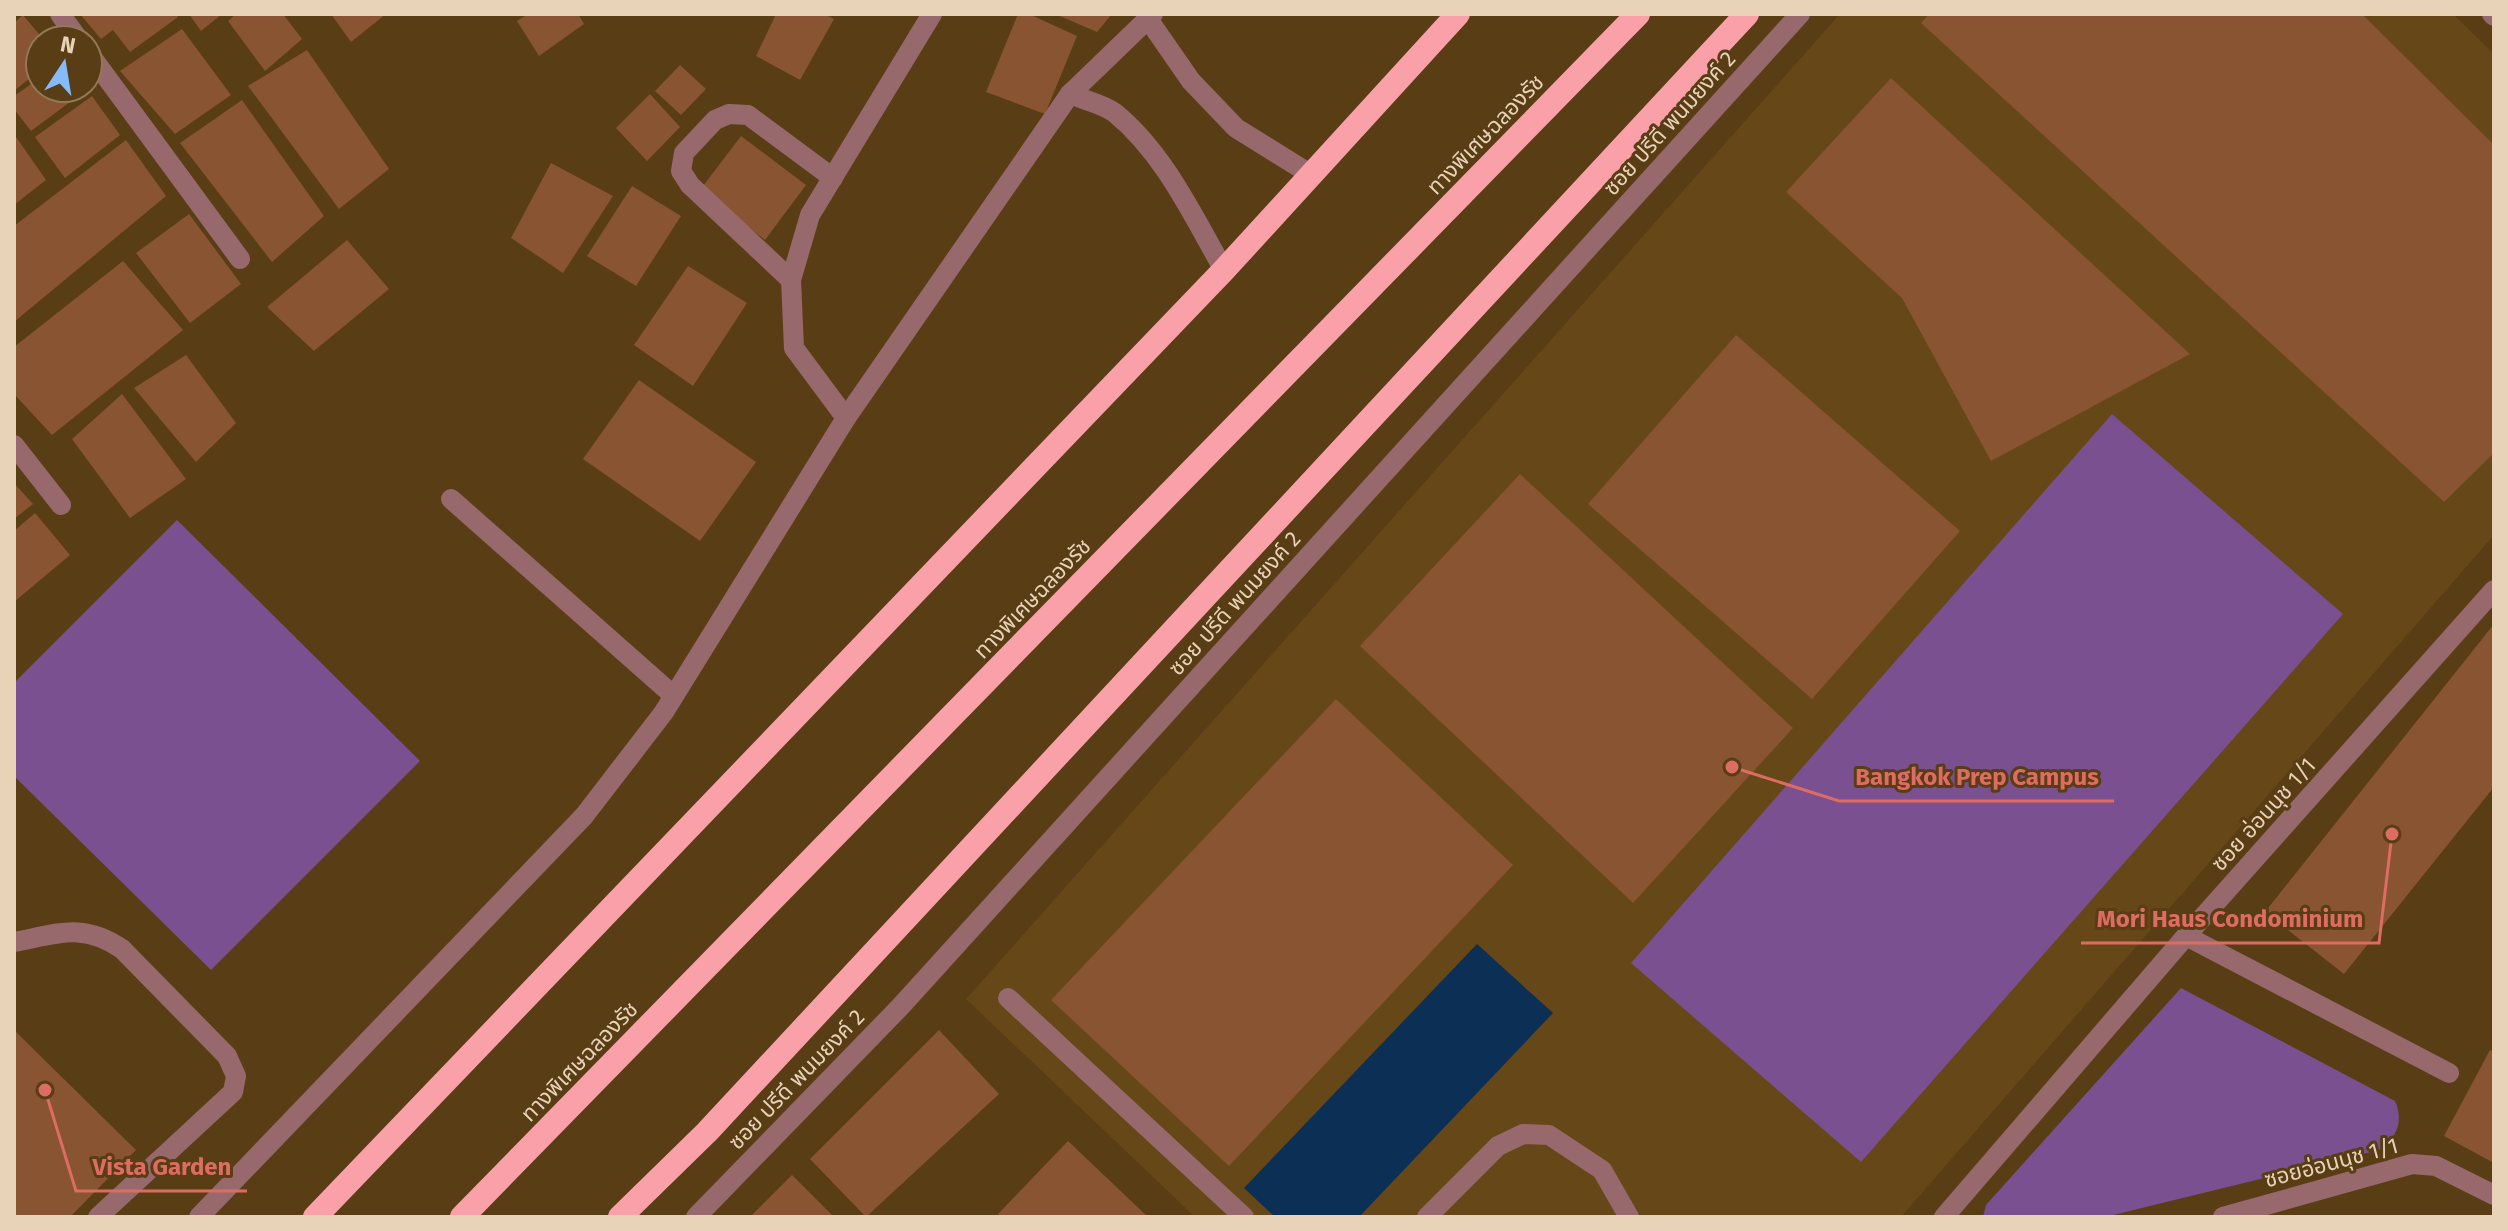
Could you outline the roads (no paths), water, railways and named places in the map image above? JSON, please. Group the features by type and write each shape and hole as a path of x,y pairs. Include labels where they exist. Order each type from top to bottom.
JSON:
{"highway":[{"path":"315,1217 1224,270 1458,14"},
{"name":"ทางพิเศษฉลองรัช","path":"462,1217 1638,14"},
{"path":"620,1217 707,1132 1747,14"}],"street":[{"path":"846,418 794,348 791,280 810,215 932,14"},
{"name":"ซอย ปรีดี พนมยงค์ 2","path":"696,1217 901,1006 1800,14"},
{"path":"199,1217 584,816 674,696 846,418 1070,94 1150,17 1191,81 1236,128 1310,174"},
{"path":"104,74 240,259"},
{"path":"1070,94 1113,111 1143,143 1182,196 1224,270"},
{"path":"791,280 690,185 681,171 684,153 715,120 729,114 748,115 833,178"},
{"path":"14,445 61,505"},
{"path":"451,499 674,696"},
{"name":"ซอย อ่อนนุช 1/1","path":"1944,1217 2186,936 2494,590"},
{"path":"14,942 77,930 104,936 122,949 227,1056 235,1071 233,1092 98,1217"},
{"path":"2186,936 2449,1073"},
{"path":"1008,998 1244,1217"},
{"path":"1427,1217 1498,1146 1523,1134 1549,1135 1602,1170 1629,1217"},
{"name":"ซอยอ่อนนุช 1/1","path":"2223,1217 2412,1164 2436,1166 2494,1195"}],"water":[{"path":"1477,944 1553,1013 1359,1217 1275,1217 1244,1188"}],"place":[{"name":"Bangkok Prep Campus","path":"1732,767"},
{"name":"Mori Haus Condominium","path":"2392,834"},
{"name":"Vista Garden","path":"45,1090"}]}
